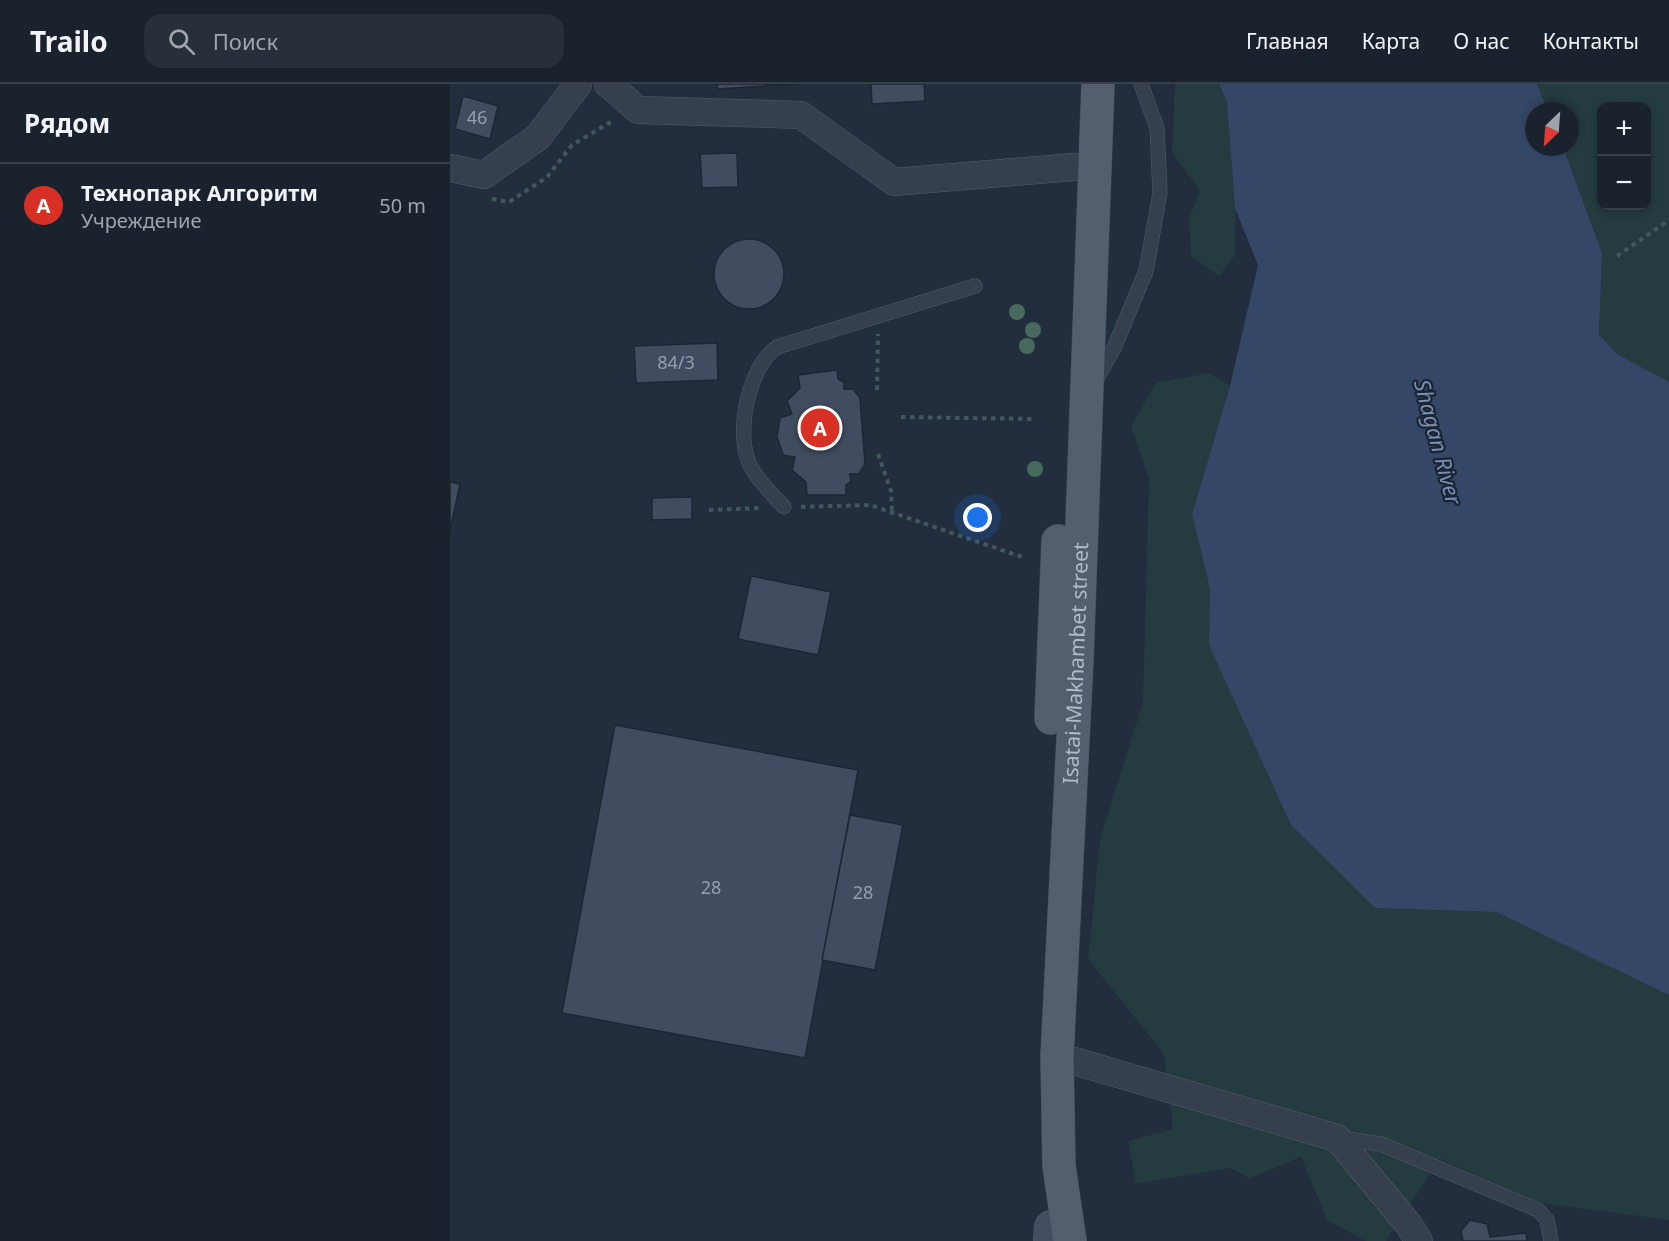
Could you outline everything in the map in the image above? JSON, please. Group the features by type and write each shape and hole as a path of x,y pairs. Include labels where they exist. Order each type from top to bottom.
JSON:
{"main road":[{"name":"Isatai-Makhambet street","path":"1056,1238 1044,1165 1041,1053 1076,84"},
{"name":"Isatai-Makhambet street","path":"1056,1238 1059,1166 1057,1056 1087,395 1098,84"}],"street":[{"path":"450,168 484,175 538,137 578,84"},
{"path":"608,84 638,110 801,115 894,182 1074,167"},
{"path":"1057,1056 1337,1138 1409,1225 1419,1241"}],"lane":[{"path":"1087,395 1114,348 1146,271 1160,193 1157,128 1141,84"},
{"path":"784,507 751,467 745,446 745,423 758,367 767,354 777,347 975,286"},
{"path":"1337,1138 1381,1144 1538,1210 1547,1220 1551,1241"}],"path":[{"path":"486,198 509,202 547,177 572,145 604,124 638,110"},
{"path":"1617,256 1669,220"},
{"path":"878,390 879,316"},
{"path":"901,417 1034,419"},
{"path":"878,454 891,491 892,512"},
{"path":"709,510 870,505 1025,558"}],"green space":[{"path":"1175,84 1219,84 1227,103 1235,208 1235,255 1219,276 1191,256 1189,219 1200,191 1172,152"},
{"path":"1537,84 1669,84 1669,382 1617,354 1599,334 1602,253 1566,156 1579,156 1579,102 1544,102"},
{"path":"1209,373 1230,386 1192,514 1210,589 1209,645 1375,908 1496,912 1669,995 1669,1220 1541,1203 1440,1159 1386,1241 1366,1241 1327,1220 1301,1157 1250,1178 1230,1168 1136,1184 1128,1141 1173,1129 1164,1054 1088,959 1100,839 1143,702 1149,478 1131,426 1156,383"}],"water":[{"name":"Shagan River","path":"1219,84 1537,84 1544,102 1525,102 1525,156 1566,156 1602,253 1599,334 1617,354 1669,382 1669,995 1496,912 1375,908 1291,825 1209,645 1210,589 1192,514 1230,386 1258,265 1235,208 1227,103"}],"building":[{"path":"717,84 794,84 718,89"},
{"path":"871,84 924,84 925,101 872,104"},
{"path":"463,96 498,106 490,139 455,129"},
{"path":"737,153 738,187 702,188 700,154"},
{"path":"749,239 762,242 774,249 781,261 784,274 781,287 774,299 762,306 749,309 736,306 724,299 717,287 714,274 717,261 724,249 736,242"},
{"path":"717,343 718,380 636,383 634,346"},
{"path":"837,370 838,379 844,382 844,389 853,389 860,398 865,464 859,474 850,474 851,482 846,485 846,495 807,495 806,482 792,470 795,457 783,455 777,437 780,418 792,414 787,401 800,388 798,375"},
{"path":"450,482 460,484 450,531"},
{"path":"692,497 692,519 652,520 652,498"},
{"path":"751,576 831,592 818,655 738,639"},
{"path":"615,725 858,770 805,1058 562,1013"},
{"path":"850,815 903,825 875,970 822,960"},
{"path":"1470,1220 1487,1224 1490,1237 1526,1233 1527,1241 1463,1241 1461,1231"}],"place":[{"name":"Технопарк Алгоритм","path":"820,428"}]}
